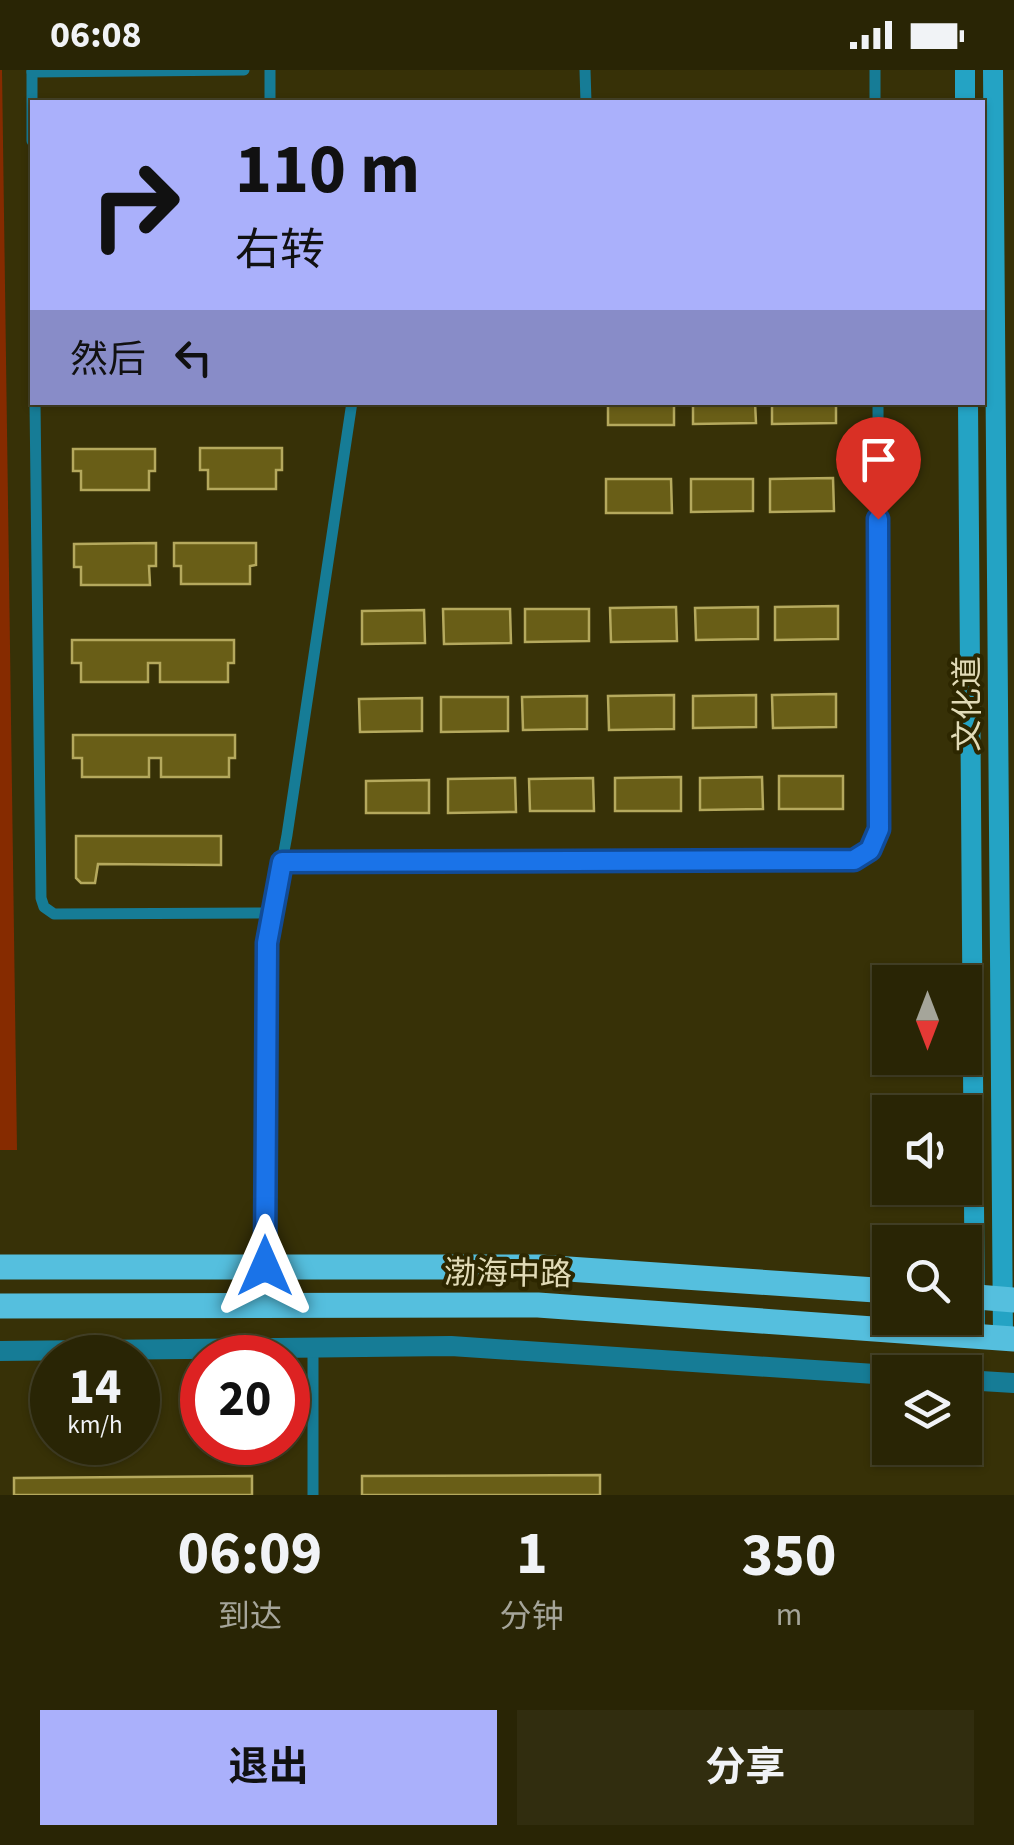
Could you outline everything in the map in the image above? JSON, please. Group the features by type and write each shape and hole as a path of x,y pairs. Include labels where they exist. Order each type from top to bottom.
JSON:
{"main road":[{"path":"965,70 965,100"},
{"name":"文化道","path":"993,70 1006,605 1009,1338"},
{"name":"文化道","path":"968,405 970,1225"},
{"name":"渤海中路","path":"0,1267 539,1266 872,1290"},
{"path":"982,1298 1008,1299"},
{"name":"渤海中路","path":"0,1306 538,1305 1009,1338"}],"street":[{"path":"0,1351 450,1346 872,1373"},
{"path":"982,1381 1014,1383"}],"lane":[{"path":"32,100 32,71 244,70"},
{"path":"270,70 270,100"},
{"path":"586,70 586,100"},
{"path":"874,70 875,100"},
{"path":"36,405 44,907 54,914 272,913"},
{"path":"265,1266 267,943 352,405"},
{"path":"282,862 854,860 870,850 879,829 878,405"},
{"path":"313,1347 313,1495"}],"shaded area":[{"path":"2,70 17,1150 0,1150"}],"building":[{"path":"608,405 674,405 674,425 608,425"},
{"path":"693,405 755,405 756,423 693,424"},
{"path":"772,405 836,405 836,423 772,424"},
{"path":"200,448 282,448 282,470 276,470 276,489 208,489 208,470 200,470"},
{"path":"73,449 155,449 155,471 149,471 149,490 81,490 81,471 73,471"},
{"path":"833,478 834,511 770,512 770,479"},
{"path":"606,479 671,479 672,513 606,513"},
{"path":"691,479 753,479 753,511 691,512"},
{"path":"156,543 156,566 149,566 150,585 81,585 81,567 74,567 74,544"},
{"path":"174,543 256,543 256,565 250,566 250,584 181,584 181,566 174,566"},
{"path":"838,606 838,639 775,640 775,607"},
{"path":"676,607 677,641 611,642 610,608"},
{"path":"758,607 758,639 696,640 695,608"},
{"path":"443,609 510,609 511,643 444,644"},
{"path":"525,609 589,609 589,641 525,642"},
{"path":"424,610 425,643 362,644 362,611"},
{"path":"72,640 234,640 234,663 228,663 228,682 160,682 160,663 148,663 148,682 81,682 81,663 72,663"},
{"path":"836,694 836,727 773,728 772,695"},
{"path":"674,695 674,729 609,730 608,696"},
{"path":"756,695 756,727 693,728 693,696"},
{"path":"587,696 587,729 523,730 522,697"},
{"path":"441,697 508,697 508,731 441,732"},
{"path":"422,698 422,731 360,732 359,699"},
{"path":"73,735 235,735 235,758 229,758 229,777 161,777 161,758 149,758 149,777 82,777 82,758 73,758"},
{"path":"779,776 843,776 843,809 779,809"},
{"path":"681,777 681,811 615,811 615,778"},
{"path":"762,777 763,809 700,810 700,778"},
{"path":"515,778 516,812 448,813 448,779"},
{"path":"593,778 594,811 530,811 529,779"},
{"path":"429,780 429,813 366,813 366,781"},
{"path":"76,836 221,836 221,865 98,864 95,883 81,883 76,878"},
{"path":"600,1475 600,1495 362,1495 362,1476"},
{"path":"252,1476 252,1495 14,1495 14,1478"}],"route":[{"path":"265,1266 267,943 282,862 854,860 870,850 879,829 878,519"}]}
